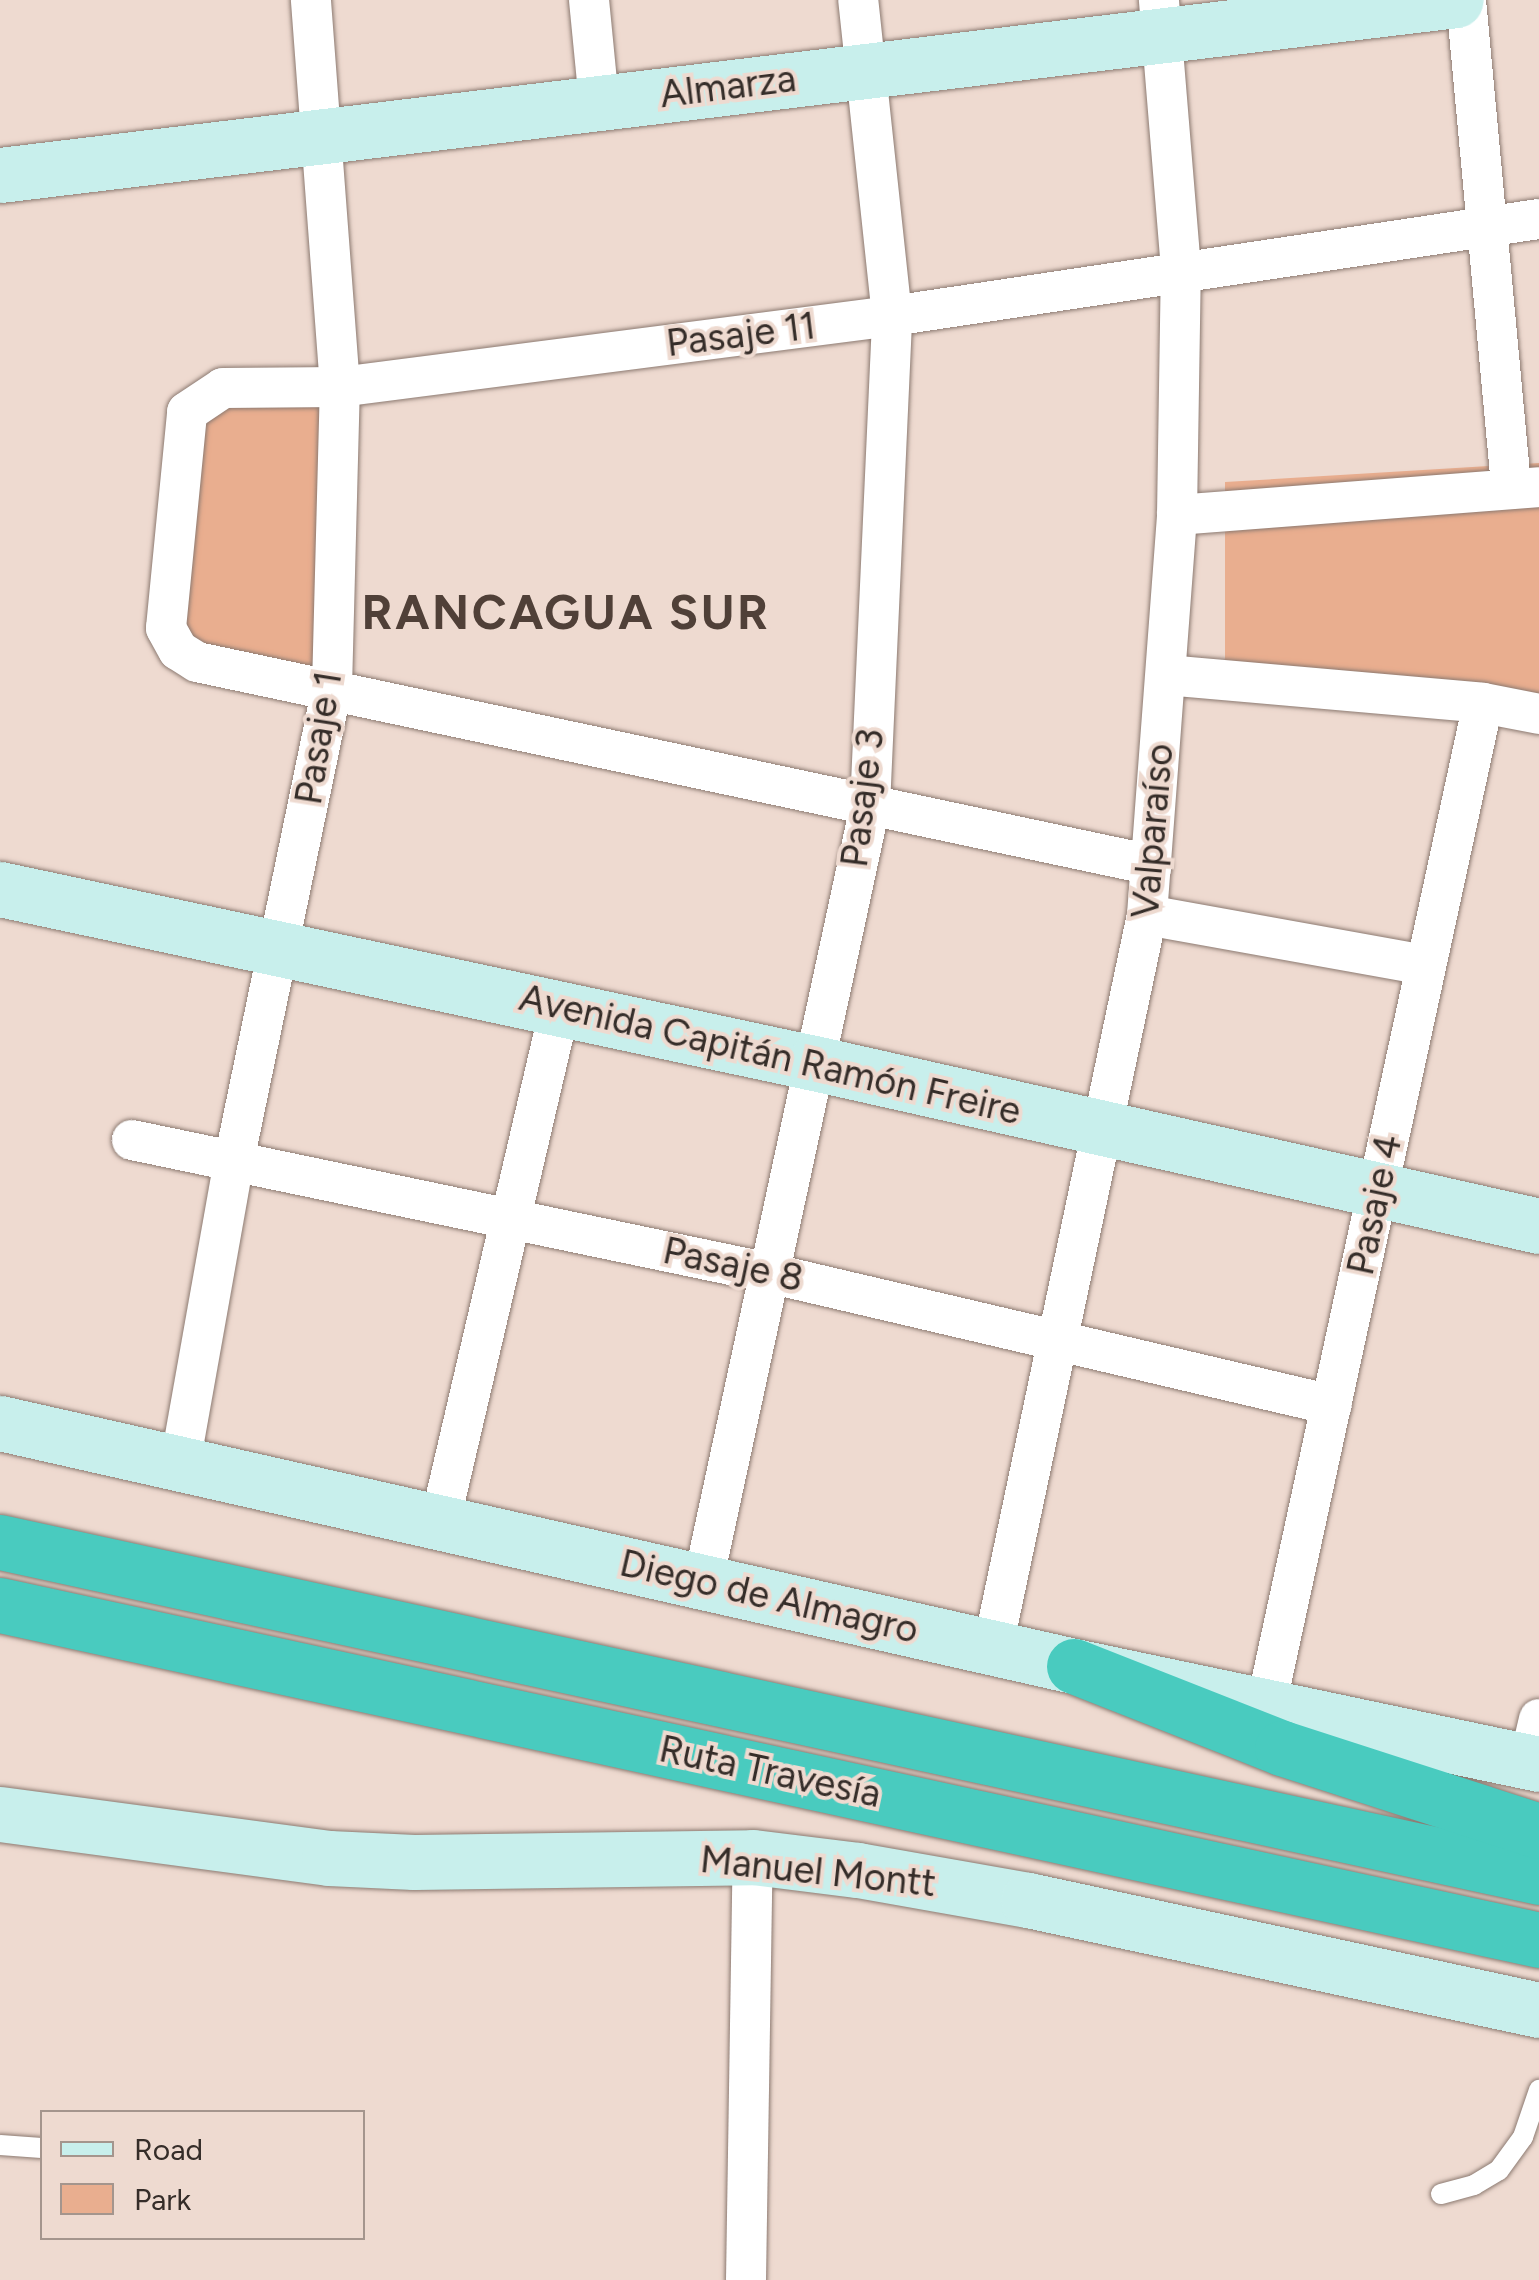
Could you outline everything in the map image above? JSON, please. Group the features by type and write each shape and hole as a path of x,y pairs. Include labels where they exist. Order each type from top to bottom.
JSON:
{"highway":[{"name":"Ruta Travesía","path":"0,1542 1539,1877"},
{"name":"Ruta Travesía","path":"0,1604 1539,1940"},
{"path":"1074,1666 1282,1748 1539,1831"}],"main road":[{"name":"Almarza","path":"0,174 864,71 1161,17 1456,0"},
{"name":"Avenida Capitán Ramón Freire","path":"0,889 814,1062 1539,1226"},
{"name":"Diego de Almagro","path":"0,1423 1074,1666 1266,1706 1536,1748"},
{"name":"Manuel Montt","path":"9,1813 329,1858 414,1862 754,1857 858,1870 1028,1900 1539,2010"}],"street":[{"name":"Pasaje 1","path":"180,1464 234,1161 332,688 340,386 312,0"},
{"path":"589,0 599,102"},
{"name":"Pasaje 3","path":"703,1582 870,806 892,316 858,0"},
{"path":"1178,514 1525,488 1484,226 1466,0"},
{"name":"Valparaíso","path":"993,1647 1148,915 1178,514 1181,269 1161,17"},
{"name":"Pasaje 11","path":"332,688 197,662 178,650 166,628 187,412 222,388 340,386 892,316 1181,269 1539,220"},
{"path":"1166,675 1483,703 1539,714"},
{"path":"332,688 1152,865"},
{"name":"Pasaje 4","path":"1266,1706 1483,703"},
{"path":"1148,915 1426,965"},
{"path":"440,1522 560,1007"},
{"name":"Pasaje 8","path":"132,1140 769,1272 1058,1337 1332,1405"},
{"path":"746,2280 754,1857"}],"lane":[{"path":"1441,2194 1474,2185 1499,2170 1523,2137 1539,2090"},
{"path":"0,2146 40,2148"}],"green space":[{"path":"340,387 332,688 178,650 187,412"},
{"path":"1539,463 1539,702 1225,669 1225,482"}],"district":[{"name":"RANCAGUA SUR","path":"566,613"}]}
